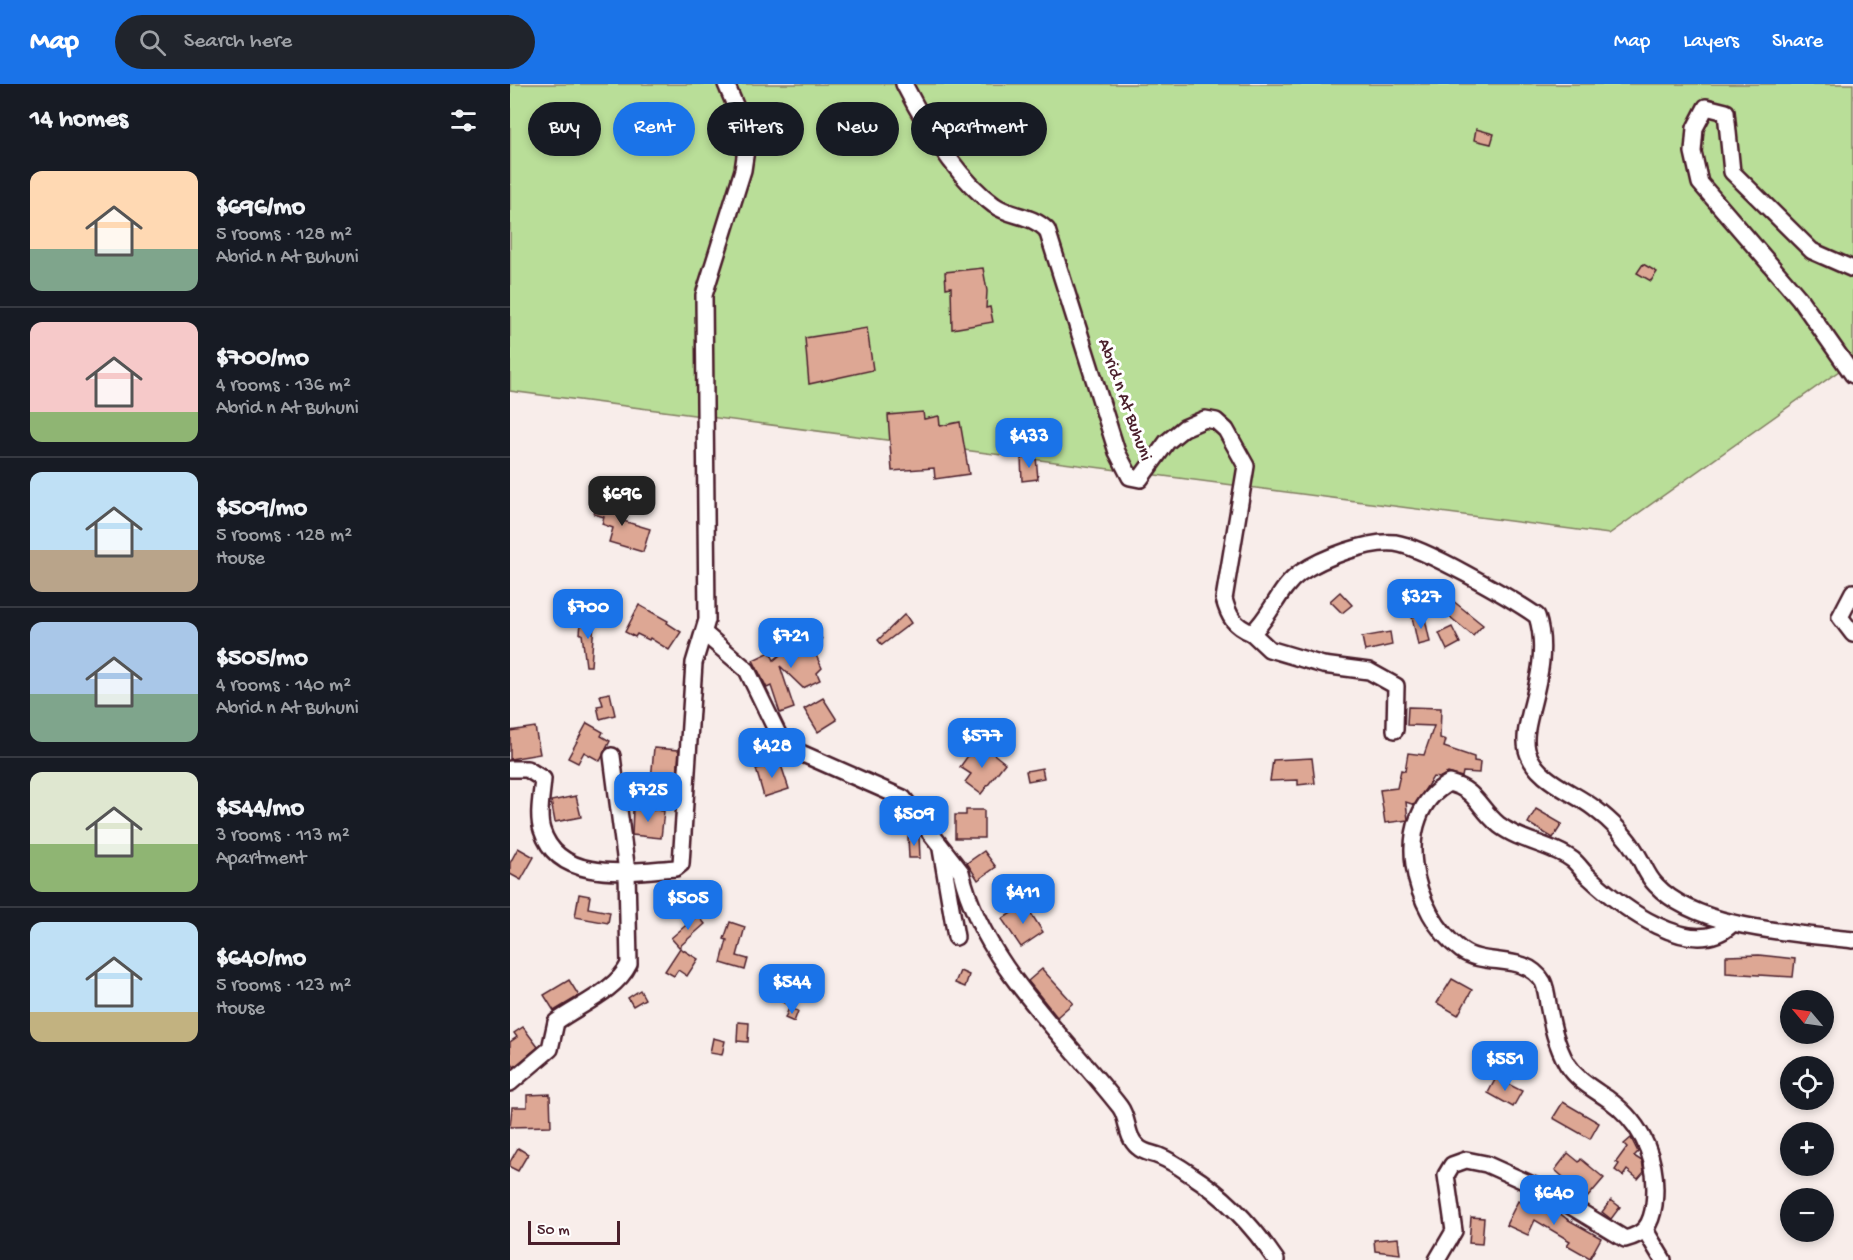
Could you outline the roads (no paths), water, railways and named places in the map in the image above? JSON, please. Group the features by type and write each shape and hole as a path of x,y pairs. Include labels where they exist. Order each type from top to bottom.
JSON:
{"street":[{"path":"510,769 527,769 543,779 541,828 548,845 575,864 601,873 676,868 681,864 694,663 707,620 704,295 743,170 748,136 726,84"},
{"name":"Abrid n At Buhuni","path":"904,84 942,149 974,190 996,207 1031,218 1047,230 1117,452 1130,477 1140,479 1175,434 1205,419 1216,421 1235,443 1245,466 1224,599 1228,614 1238,628 1252,633"},
{"path":"1853,269 1812,251 1732,172 1726,112 1706,108 1695,128 1693,152 1700,183 1799,298 1853,375"},
{"path":"1395,730 1396,686 1387,679 1369,671 1323,665 1269,649 1252,633 1269,614 1276,598 1286,585 1300,573 1335,555 1384,543 1410,546 1537,616 1542,641 1540,670 1527,725 1527,747 1531,762 1546,776 1606,819 1638,855 1646,873 1664,894 1731,925 1853,940"},
{"path":"1853,592 1840,617 1853,634"},
{"path":"704,633 747,670 780,738 794,750 903,798 961,872 964,887 985,932 1041,1017 1122,1110 1131,1141 1141,1150 1160,1156 1191,1174 1220,1196 1244,1219 1276,1260"},
{"path":"510,1083 550,1049 556,1023 624,975 630,955 627,872 612,756"},
{"path":"1437,1260 1454,1231 1446,1175 1452,1165 1466,1160 1486,1164 1546,1191 1625,1239 1646,1230 1652,1221 1656,1188 1649,1148 1625,1113 1581,1082 1569,1066 1553,1031 1544,982 1516,963 1481,959 1463,952 1443,933 1420,888 1414,860 1413,833 1416,822 1435,790 1449,783 1462,786 1475,795 1484,811 1500,826 1517,836 1573,860 1588,877 1646,919 1672,932 1692,938 1714,937 1731,925"},
{"path":"940,843 956,937"},
{"path":"1646,1230 1664,1260"}]}
